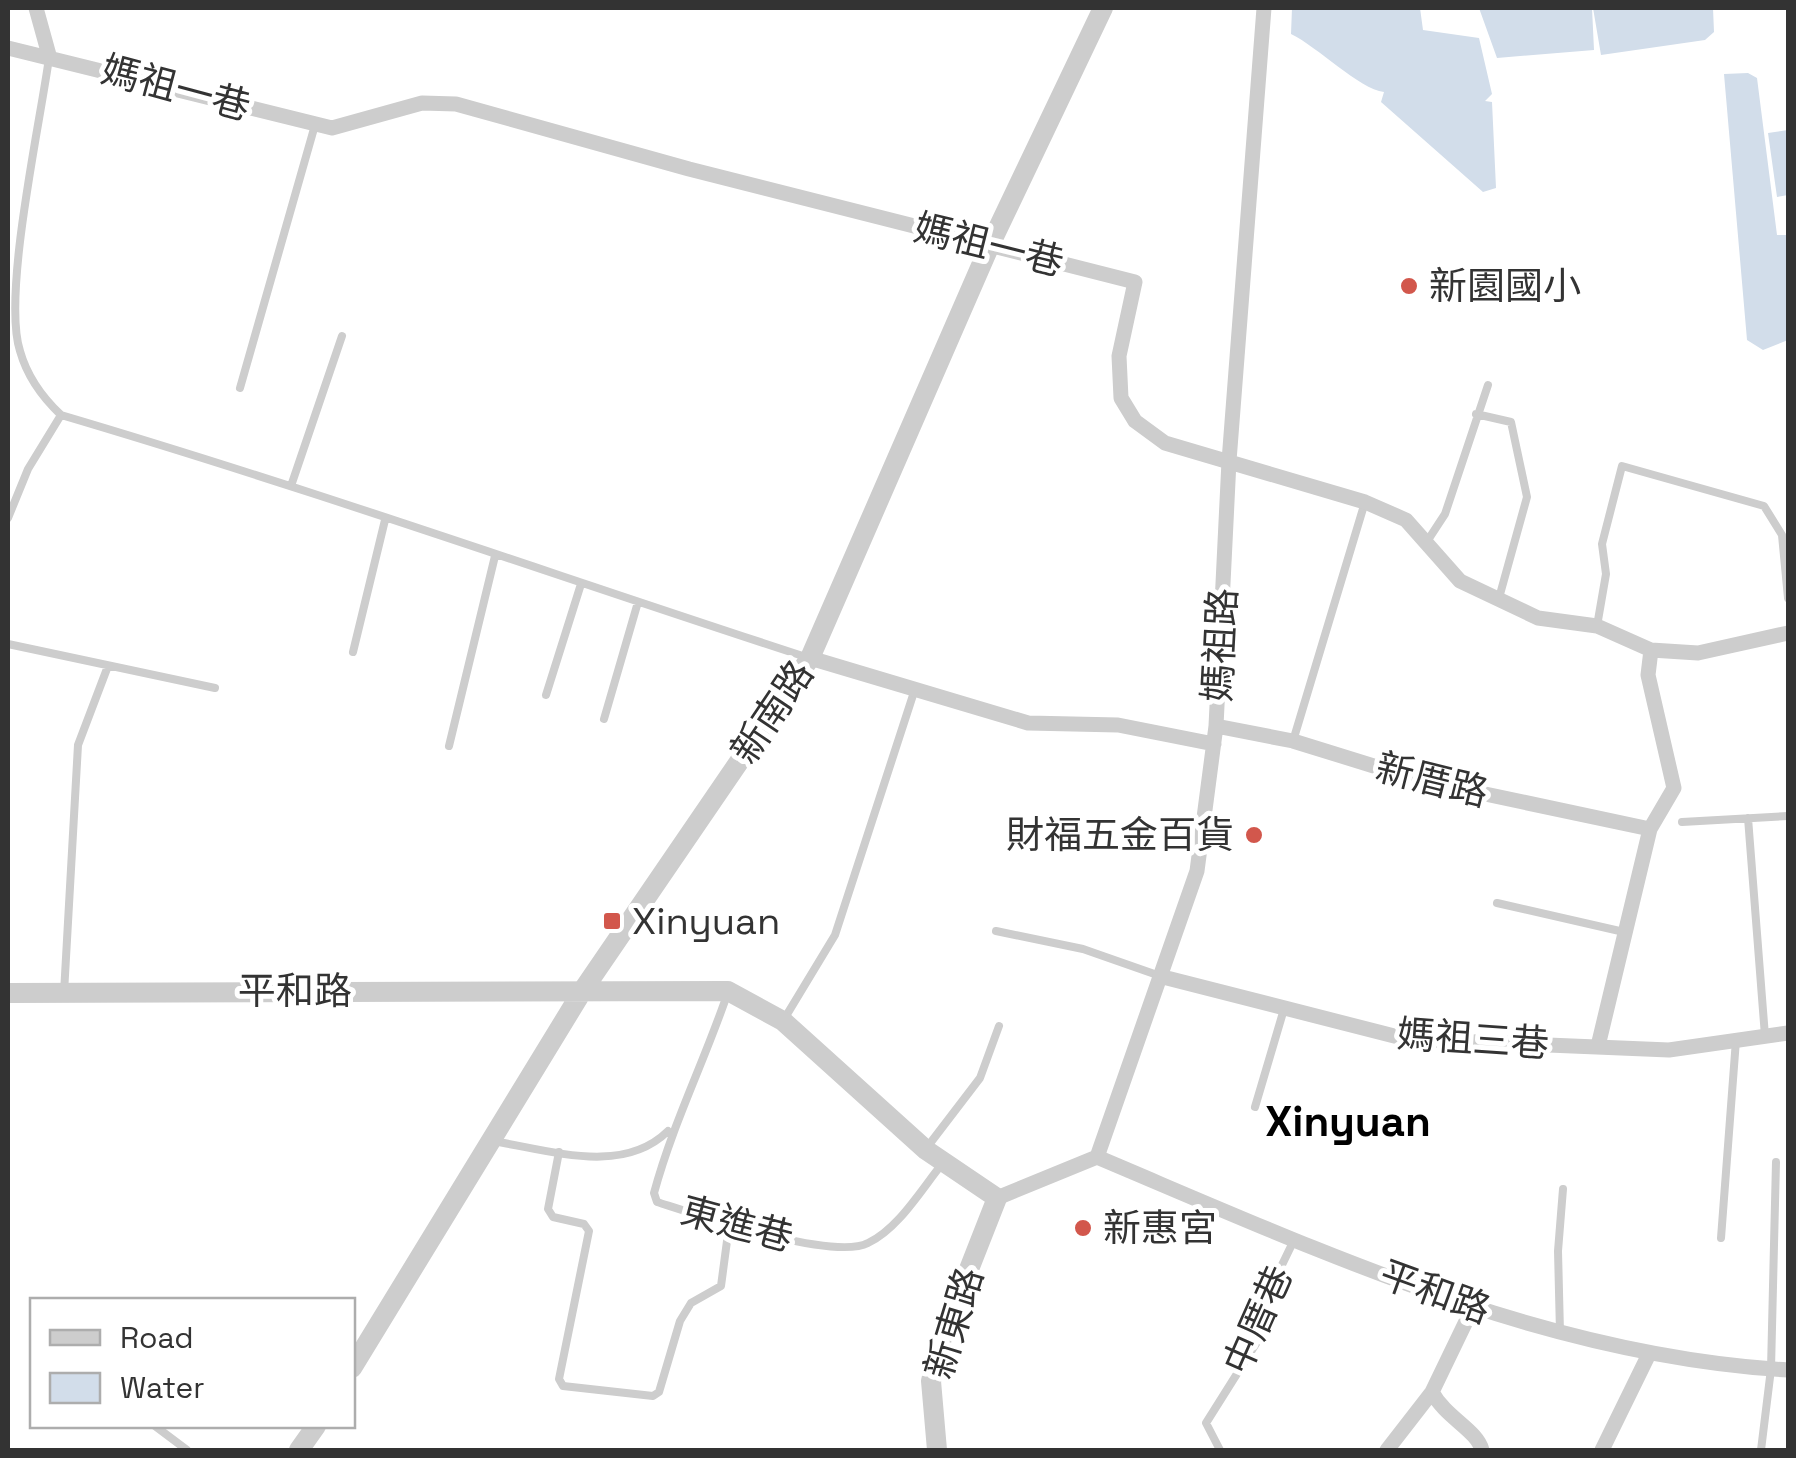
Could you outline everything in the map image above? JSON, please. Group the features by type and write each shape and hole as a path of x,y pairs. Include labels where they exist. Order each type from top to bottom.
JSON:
{"street":[{"path":"36,8 50,55"},
{"name":"新南路","path":"355,1363 584,990 810,658 990,245 1103,8"},
{"name":"媽祖路","path":"1097,1158 1196,871 1216,726 1229,461 1264,8"},
{"name":"媽祖一巷","path":"8,48 50,55 332,128 422,103 456,104 1135,282 1119,356 1121,398 1135,421 1165,443 1365,502 1406,520 1460,581 1538,618 1597,626 1651,650 1698,653 1788,633"},
{"path":"1598,1046 1650,829 1674,788 1648,675 1651,650"},
{"path":"810,658 1028,723 1118,725 1214,744"},
{"name":"新厝路","path":"1216,726 1293,740 1419,780 1650,829"},
{"name":"媽祖三巷","path":"1162,977 1406,1040 1669,1050 1788,1033"},
{"path":"728,991 782,1021 935,1155 997,1198 1097,1158"},
{"name":"平和路","path":"8,993 728,991"},
{"name":"平和路","path":"1097,1158 1472,1309 1649,1354 1788,1370"},
{"name":"新東路","path":"937,1450 931,1381 942,1338 997,1198"},
{"path":"1387,1450 1432,1392 1472,1309"},
{"path":"1602,1450 1649,1354"},
{"path":"1432,1392 1443,1412 1476,1436 1482,1450"},
{"path":"299,1450 315,1428"}],"lane":[{"path":"50,55 15,294 19,350 42,397 61,415 292,484 385,520 810,658"},
{"path":"240,388 316,125"},
{"path":"292,484 342,336"},
{"path":"1426,542 1445,514 1488,386"},
{"path":"1476,414 1511,422 1528,497 1498,602"},
{"path":"8,518 28,468 61,415"},
{"path":"1597,626 1606,574 1602,544 1622,466 1764,506 1772,513 1782,535 1788,598"},
{"path":"1293,740 1365,502"},
{"path":"353,652 385,520"},
{"path":"449,746 495,556"},
{"path":"546,695 581,584"},
{"path":"604,719 638,602"},
{"path":"8,644 215,688"},
{"path":"64,992 78,745 108,666"},
{"path":"782,1021 835,935 914,692"},
{"path":"1682,822 1788,816"},
{"path":"1748,818 1765,1036"},
{"path":"1496,903 1625,932"},
{"path":"996,931 1083,949 1162,977"},
{"name":"東進巷","path":"728,991 707,1053 672,1128 654,1193 657,1202 803,1243 854,1248 867,1244 902,1213 935,1155"},
{"path":"1255,1107 1284,1009"},
{"path":"935,1155 980,1078 999,1026"},
{"path":"1721,1238 1736,1040"},
{"path":"491,1140 616,1158 635,1155 672,1128"},
{"path":"559,1152 548,1208 553,1217 584,1224 589,1231 559,1379 563,1386 654,1396 659,1392 680,1321 691,1303 721,1286 727,1241 746,1228"},
{"path":"1761,1450 1770,1369 1776,1162"},
{"path":"1560,1332 1558,1251 1563,1189"},
{"name":"中厝巷","path":"1220,1450 1206,1422 1257,1342 1253,1325 1294,1240"},
{"path":"158,1428 187,1450"}],"water":[{"path":"1292,8 1420,8 1423,30 1479,38 1492,94 1485,101 1492,102 1496,188 1483,192 1381,102 1384,92 1363,84 1291,34"},
{"path":"1479,8 1592,8 1594,50 1497,58"},
{"path":"1593,8 1713,8 1714,32 1705,40 1601,55"},
{"path":"1748,73 1757,78 1777,235 1788,235 1788,340 1763,350 1747,340 1724,74"},
{"path":"1788,130 1788,195 1777,197 1768,133"}],"place":[{"name":"新園國小","path":"1409,286"},
{"name":"財福五金百貨","path":"1254,835"},
{"name":"Xinyuan","path":"612,921"},
{"name":"新惠宮","path":"1083,1228"}],"district":[{"name":"Xinyuan","path":"1348,1121"}]}
